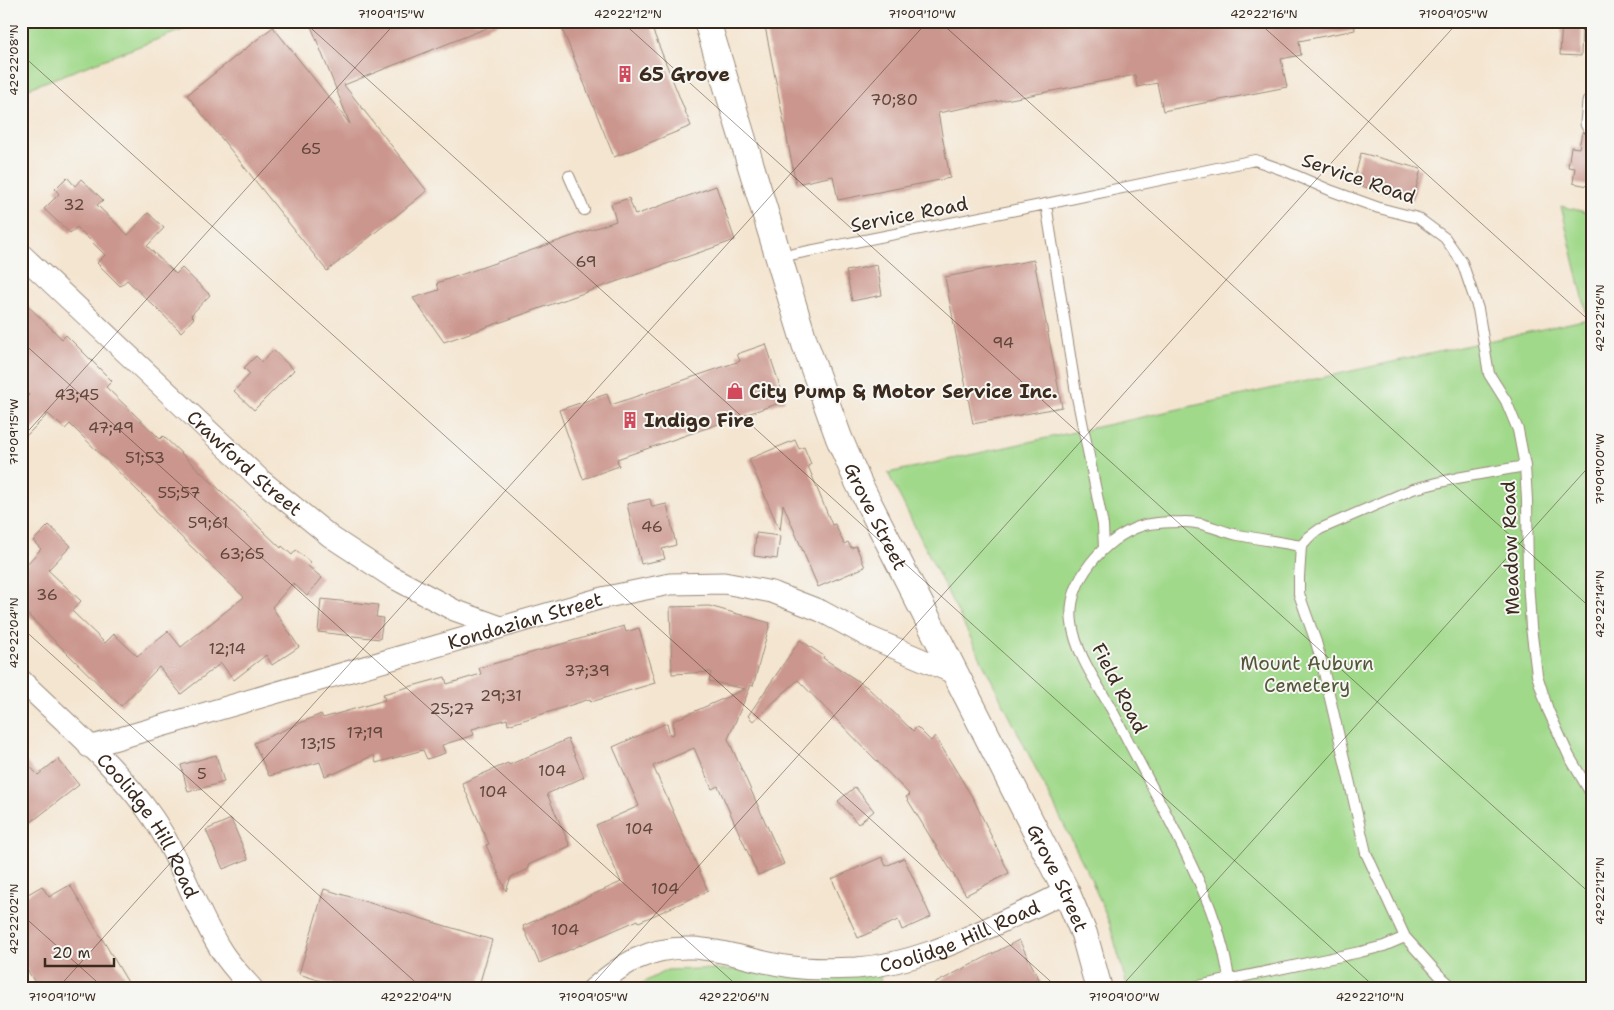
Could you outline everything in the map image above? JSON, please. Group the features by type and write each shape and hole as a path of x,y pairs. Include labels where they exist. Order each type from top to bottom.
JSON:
{"street":[{"name":"Grove Street","path":"707,21 805,344 839,438 858,482 1066,891 1084,934 1099,989"},
{"name":"Crawford Street","path":"21,254 262,481 331,536 400,581 454,610 501,627"},
{"name":"Kondazian Street","path":"89,747 602,598 670,584 724,583 772,592 821,611 869,637 956,674"},
{"name":"Coolidge Hill Road","path":"21,680 117,774 153,819 169,846 219,947 234,969 252,989"},
{"name":"Coolidge Hill Road","path":"593,989 636,959 663,950 695,947 793,967 826,969 892,964 926,955 960,941 1044,904 1066,891"}],"lane":[{"name":"Service Road","path":"779,257 1256,160 1371,205 1418,218 1445,238 1462,262 1478,309 1489,374 1506,401 1518,430 1524,466"},
{"path":"569,176 584,210"},
{"path":"1046,204 1075,387 1103,525 1104,548"},
{"name":"Meadow Road","path":"1301,546 1320,529 1413,489 1457,478 1524,466 1528,500 1530,627 1537,675 1548,710 1569,756 1593,797"},
{"name":"Field Road","path":"1229,984 1215,916 1197,875 1150,782 1081,655 1072,623 1074,596 1089,565 1104,548 1122,534 1142,525 1160,522 1186,522 1212,526 1236,534 1301,546"},
{"path":"1301,546 1299,594 1323,668 1366,853 1406,937 1439,975 1455,989"},
{"path":"1184,989 1229,984 1384,946 1406,937"}],"green space":[{"path":"21,21 206,21 21,91"},
{"name":"Mount Auburn Cemetery","path":"1561,206 1593,214 1593,989 1128,989 1110,925 1091,879 888,473 1588,319"},
{"path":"699,969 880,974 881,989 631,989 667,970"}],"building":[{"path":"309,21 502,22 344,85 427,191 327,271 187,95 273,27 350,124"},
{"name":"65 Grove","path":"559,21 649,21 691,126 614,157"},
{"path":"764,21 1354,21 1355,30 1299,41 1301,55 1281,59 1287,87 1163,111 1157,83 1137,87 1135,75 938,113 950,178 838,200 833,176 796,184"},
{"path":"1562,21 1582,21 1581,56 1560,55"},
{"path":"1582,132 1593,135 1593,187 1573,183 1575,168 1568,167 1571,147 1579,148"},
{"path":"1361,153 1421,169 1413,200 1353,184"},
{"path":"67,177 75,186 81,179 103,200 97,205 128,235 148,213 164,228 147,246 176,274 182,268 210,295 191,315 194,318 181,332 127,280 120,286 97,263 105,255 77,227 70,233 44,209 59,194 55,189"},
{"path":"716,186 735,240 444,342 413,298 439,290 437,283 616,221 611,204 629,198 635,215"},
{"path":"1034,260 1062,407 973,424 945,277"},
{"path":"877,265 882,295 852,301 846,271"},
{"path":"21,299 62,339 66,335 112,381 106,387 160,439 163,436 281,548 282,546 292,555 296,550 311,563 308,566 322,578 307,596 293,583 272,607 299,647 272,665 266,655 234,680 221,663 181,694 159,667 121,706 21,608 21,570 41,549 33,541 49,525 71,546 48,570 81,601 72,611 105,643 114,634 137,656 168,631 181,647 244,597 155,512 148,501 70,424 65,429 48,414 21,441 21,403 29,395 21,387"},
{"name":"Indigo Fire","path":"766,344 785,401 617,459 619,466 583,479 559,410 607,394 611,405 740,361 737,354"},
{"path":"273,350 294,370 254,410 234,391 250,374 244,368 256,356 262,362"},
{"path":"795,440 799,449 804,447 811,464 808,466 832,525 835,524 844,544 848,542 851,548 856,546 865,567 818,587 783,504 780,531 749,459"},
{"path":"650,499 652,507 667,504 676,545 662,549 665,559 641,564 627,504"},
{"path":"756,533 780,536 777,559 754,556"},
{"path":"321,599 378,605 376,617 383,618 380,639 318,632"},
{"path":"709,606 770,623 753,686 751,685 728,739 784,864 758,875 718,786 712,789 694,748 653,766 708,891 539,963 523,926 621,882 596,825 639,806 613,747 667,723 670,735 674,734 673,721 745,689 709,681 711,672 672,674 670,607"},
{"path":"624,626 626,632 639,628 655,683 591,702 590,699 508,725 507,719 472,729 474,735 442,745 445,753 427,759 423,750 376,763 374,755 325,776 320,762 269,776 254,743 321,714 323,718 385,700 383,694 445,677 447,684 481,674 479,668"},
{"path":"800,640 824,656 823,658 867,687 913,731 917,727 931,741 935,736 974,800 1009,873 966,895 906,797 910,795 798,680 753,721 748,716"},
{"path":"568,739 584,777 547,794 570,846 528,865 529,869 511,877 506,891 486,845 489,844 462,783"},
{"path":"216,755 224,782 188,792 181,765"},
{"path":"21,757 38,775 58,759 79,785 21,830"},
{"path":"855,787 874,811 858,824 838,801"},
{"path":"231,819 248,859 223,869 206,830"},
{"path":"882,857 886,866 904,858 931,917 902,930 898,920 858,938 832,879"},
{"path":"70,885 132,989 39,989 21,960 21,898 42,886 49,897"},
{"path":"324,889 492,940 478,989 347,989 299,974"},
{"path":"1019,940 1044,989 924,989"}],"place":[{"name":"65 Grove","path":"625,74"},
{"name":"City Pump & Motor Service Inc.","path":"735,391"},
{"name":"Indigo Fire","path":"630,420"}]}
